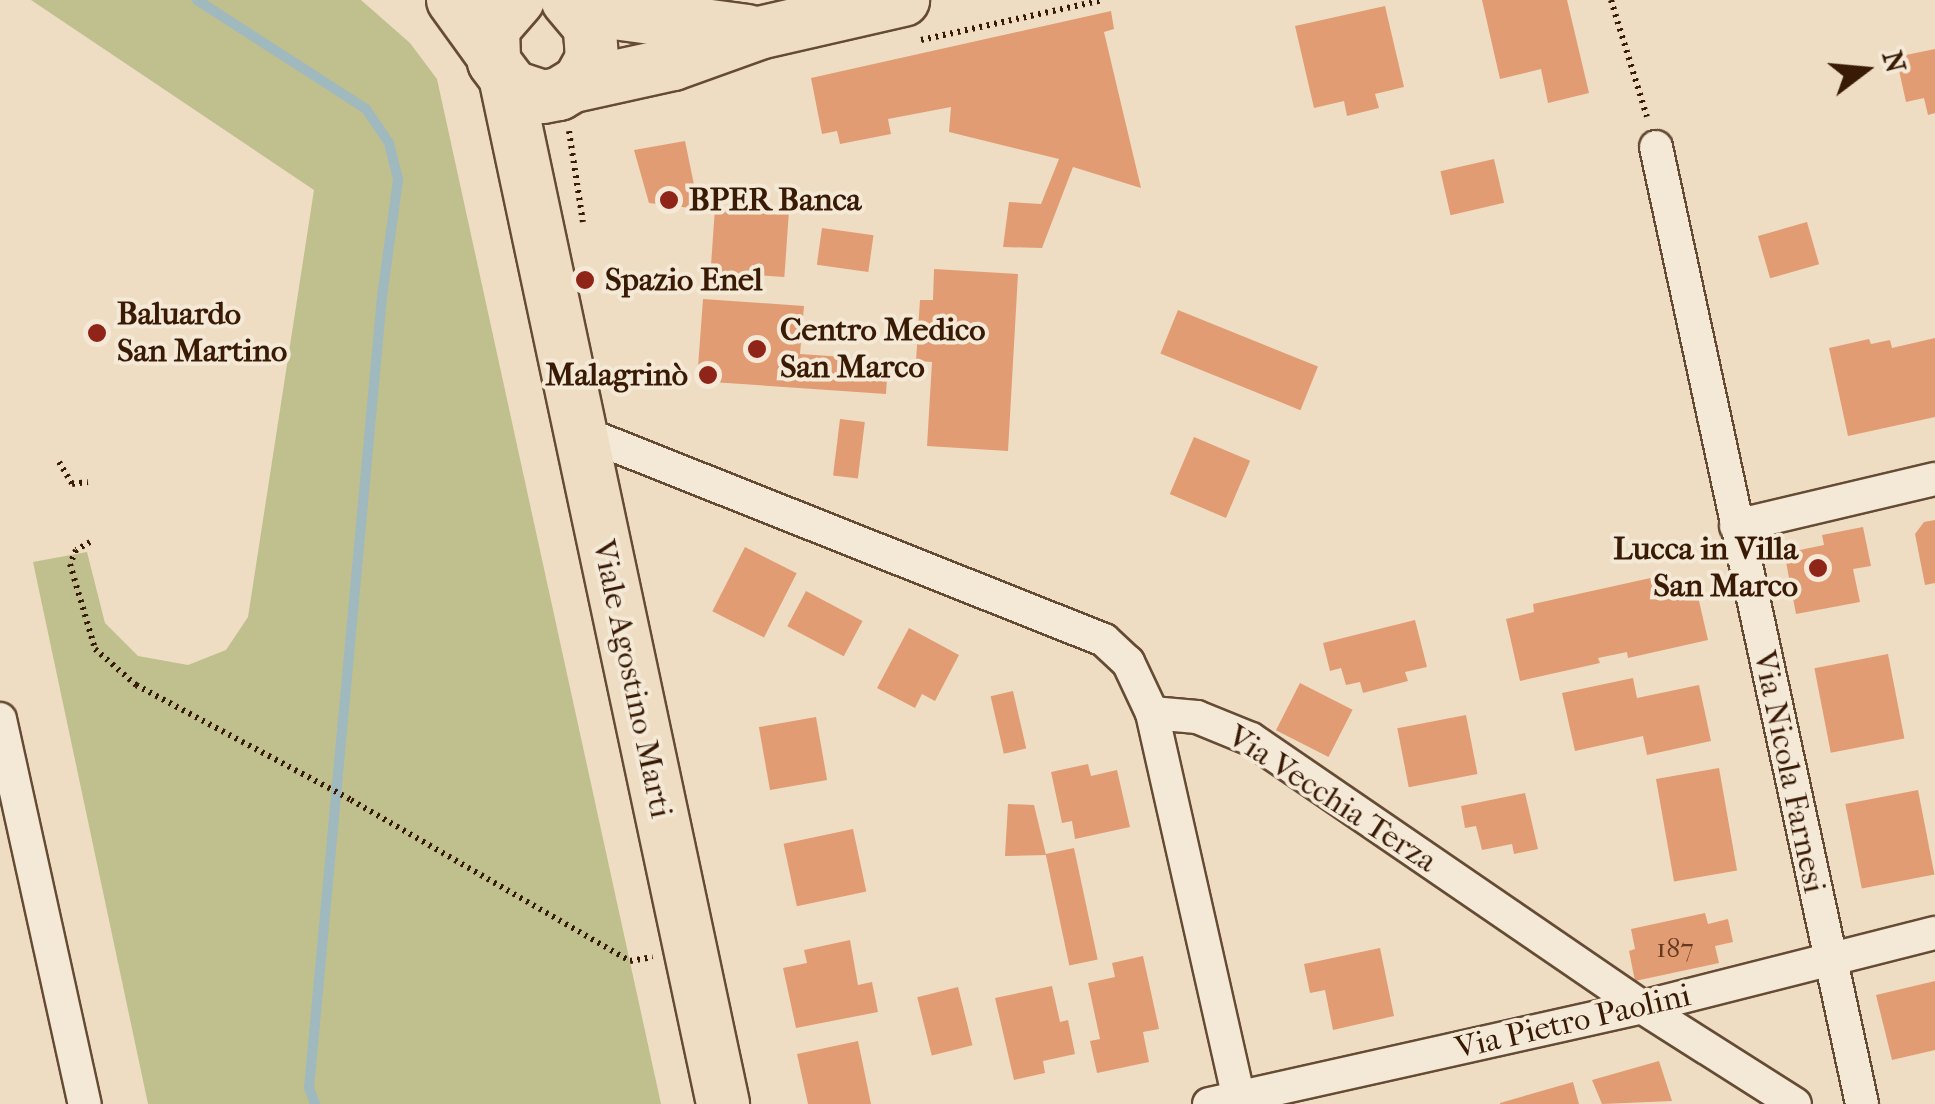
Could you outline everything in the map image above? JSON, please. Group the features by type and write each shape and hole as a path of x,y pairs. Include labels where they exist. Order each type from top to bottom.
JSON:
{"main road":[{"path":"453,0 499,68 535,96 572,99 759,32 904,0"},
{"path":"499,68 497,20 518,0"},
{"path":"572,4 759,32"},
{"name":"Viale Agostino Marti","path":"572,4 587,20 594,44 586,72 556,119 580,432 723,1104"},
{"name":"Viale Agostino Marti","path":"499,68 563,245"}],"street":[{"name":"Via Nicola Farnesi","path":"1656,147 1862,1104"},
{"path":"580,432 1104,640 1128,662 1152,714 1229,1102"},
{"path":"1736,526 1935,479"},
{"name":"Via Vecchia Terza","path":"1152,714 1197,718 1250,739 1642,1007 1796,1104"},
{"path":"0,719 85,1104"},
{"name":"Via Pietro Paolini","path":"1229,1102 1642,1007 1935,933"}],"path":[{"path":"1611,0 1656,147"},
{"path":"563,245 572,99"},
{"path":"59,462 72,484 88,482"},
{"path":"90,542 76,550 70,564 95,649 136,686 351,800 630,961 689,954"}],"shaded area":[{"path":"31,0 361,0 410,43 437,79 661,1104 148,1104 33,562 87,552 105,623 138,656 188,665 226,650 248,617 314,190"}],"building":[{"path":"1482,0 1567,0 1589,93 1548,103 1541,69 1500,79"},
{"path":"1385,6 1404,87 1375,94 1379,108 1347,116 1344,101 1314,108 1295,26"},
{"path":"1111,11 1114,29 1104,32 1141,188 1073,167 1042,248 1003,247 1009,202 1041,204 1059,159 949,132 951,107 888,119 891,134 840,144 837,131 822,134 811,78"},
{"path":"1935,49 1935,113 1928,115 1924,98 1906,102 1896,57"},
{"path":"685,141 699,209 649,203 634,150"},
{"path":"1494,159 1504,203 1451,215 1440,171"},
{"path":"715,208 789,213 784,277 711,272"},
{"path":"1807,222 1819,264 1770,278 1758,236"},
{"path":"822,228 873,235 868,272 817,265"},
{"path":"934,269 1018,274 1008,451 927,446 932,362 916,361 920,300 933,300"},
{"path":"703,299 804,306 800,354 888,360 886,394 697,381"},
{"path":"1178,310 1318,367 1300,410 1160,354"},
{"path":"1935,338 1935,417 1848,436 1829,348 1869,339 1871,344 1890,340 1892,348"},
{"path":"840,419 865,422 858,479 833,476"},
{"path":"1194,437 1250,461 1226,518 1170,494"},
{"path":"1935,520 1935,583 1925,585 1915,534 1924,522"},
{"path":"1863,527 1871,566 1853,569 1860,602 1796,614 1786,562 1795,551 1824,545 1822,535"},
{"path":"745,547 797,573 764,637 712,611"},
{"path":"1664,575 1666,585 1694,579 1708,640 1628,658 1627,652 1598,658 1600,663 1520,681 1506,619 1534,612 1533,604"},
{"path":"806,591 863,621 844,656 787,626"},
{"path":"1415,620 1427,667 1405,672 1408,681 1363,693 1360,682 1346,685 1341,668 1330,671 1323,643"},
{"path":"909,628 959,655 935,701 922,694 915,708 877,688"},
{"path":"1888,654 1904,738 1831,753 1814,668"},
{"path":"1633,678 1637,698 1699,685 1711,741 1647,755 1643,736 1575,751 1562,693"},
{"path":"1300,683 1353,710 1329,757 1276,730"},
{"path":"1013,691 1026,748 1004,754 991,696"},
{"path":"1466,715 1477,774 1409,787 1397,728"},
{"path":"816,717 827,780 770,790 759,727"},
{"path":"1088,764 1091,776 1117,770 1130,827 1075,839 1072,821 1062,823 1051,772"},
{"path":"1719,768 1737,870 1674,882 1656,779"},
{"path":"1918,790 1934,874 1862,889 1845,804"},
{"path":"1525,793 1538,849 1514,854 1512,844 1482,850 1476,826 1465,828 1461,806"},
{"path":"1008,804 1034,805 1046,855 1005,856"},
{"path":"853,829 866,892 797,906 784,844"},
{"path":"1074,848 1098,960 1069,966 1046,854"},
{"path":"1705,913 1708,924 1728,919 1733,942 1715,946 1719,963 1635,981 1629,951 1635,949 1631,929"},
{"path":"850,940 858,985 872,982 878,1012 796,1028 783,968 807,963 804,950"},
{"path":"1380,948 1394,1016 1333,1030 1325,990 1310,993 1304,964"},
{"path":"1143,956 1159,1029 1143,1032 1149,1062 1097,1073 1090,1041 1100,1039 1088,983 1115,977 1112,963"},
{"path":"1935,981 1935,1050 1892,1060 1876,995"},
{"path":"1052,986 1060,1022 1068,1020 1075,1054 1043,1061 1045,1073 1014,1080 995,998"},
{"path":"958,987 973,1045 932,1055 917,997"},
{"path":"858,1041 871,1104 808,1104 797,1054"},
{"path":"1659,1061 1672,1101 1602,1104 1592,1080"},
{"path":"1573,1082 1579,1104 1500,1104 1500,1103"}],"waterway":[{"path":"197,0 366,109 389,143 398,180 382,297 309,1088 315,1104"}],"place":[{"name":"BPER Banca","path":"669,200"},
{"name":"Spazio Enel","path":"585,280"},
{"name":"Baluardo San Martino","path":"97,333"},
{"name":"Centro Medico San Marco","path":"757,349"},
{"name":"Malagrinò","path":"708,375"},
{"name":"Lucca in Villa San Marco","path":"1818,568"}]}
